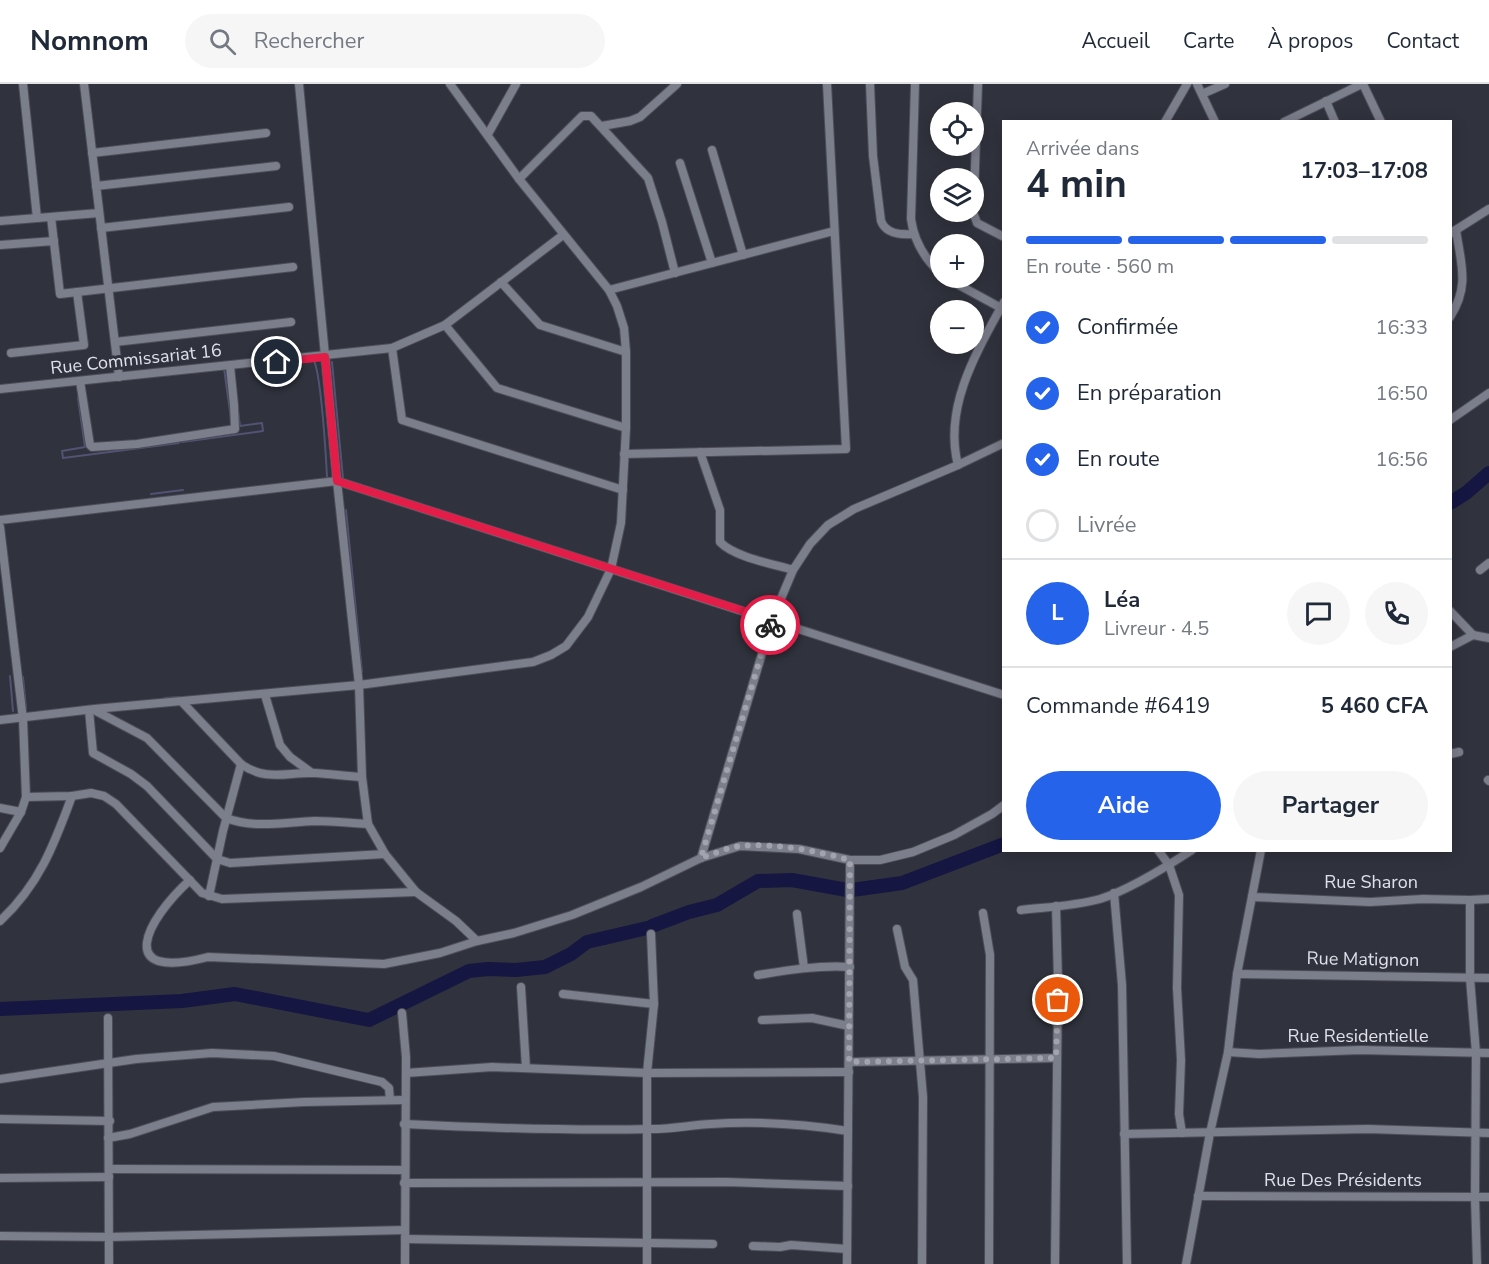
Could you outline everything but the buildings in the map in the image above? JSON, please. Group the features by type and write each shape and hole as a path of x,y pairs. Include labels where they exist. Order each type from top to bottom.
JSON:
{"street":[{"path":"23,84 38,218"},
{"path":"84,84 119,377"},
{"path":"299,84 359,686 362,777 368,824 385,854 416,892 456,921 477,941"},
{"path":"0,720 359,686 533,662 566,646 588,617 612,569 621,523 626,429 624,328 609,290 563,236 450,84"},
{"path":"488,134 516,84"},
{"path":"602,126 630,122 640,117 677,84"},
{"path":"624,454 846,449 827,84"},
{"path":"870,84 873,156 881,220 888,231 903,235 914,234"},
{"path":"915,84 911,219 914,234 930,264"},
{"path":"975,168 978,84"},
{"path":"1166,120 1187,84"},
{"path":"1197,84 1214,120"},
{"path":"1202,94 1225,84"},
{"path":"1288,120 1362,84 1380,120"},
{"path":"1326,101 1334,120"},
{"path":"519,178 582,116 591,116 648,178 675,273"},
{"path":"92,153 266,133"},
{"path":"712,150 743,255"},
{"path":"680,163 712,263"},
{"path":"96,186 276,166"},
{"path":"101,228 289,207"},
{"path":"1452,314 1459,304 1463,286 1453,232 1489,209"},
{"path":"0,221 99,213"},
{"path":"51,217 60,294 293,267"},
{"path":"977,222 1002,236"},
{"path":"609,290 834,231"},
{"name":"Rue Commissariat 16","path":"0,389 325,357 392,348 445,325 563,236"},
{"path":"0,245 54,241"},
{"path":"501,282 540,326 626,352"},
{"path":"966,288 1002,306"},
{"path":"11,353 84,345 77,292"},
{"path":"958,465 955,455 958,401 972,363 1002,308"},
{"path":"115,342 291,322"},
{"path":"445,325 497,388 626,429"},
{"path":"392,348 402,420 623,490"},
{"path":"80,381 90,445 92,447 137,444 235,429 230,366"},
{"path":"1452,419 1489,393"},
{"path":"701,858 772,620 793,570 810,544 828,525 854,509 1002,444"},
{"path":"700,452 720,510 720,542 746,556 793,570"},
{"path":"0,520 337,481 1002,694"},
{"path":"0,527 22,718 26,797 21,812 0,848"},
{"path":"1480,570 1489,563"},
{"path":"1452,613 1473,635 1489,638"},
{"path":"1452,646 1473,635"},
{"path":"265,695 280,745 290,757 312,773"},
{"path":"182,702 251,771 262,775 312,773 362,777"},
{"path":"91,710 147,738 226,818 250,824 319,821 368,824"},
{"path":"91,710 93,753 131,774 147,786 217,859 230,863 385,854"},
{"path":"209,896 226,818 242,764"},
{"path":"26,797 72,796 91,793 104,796 116,804 202,893 209,896 222,899 416,892"},
{"path":"0,921 18,904 38,876 72,796"},
{"path":"190,880 169,900 156,918 147,941 147,951 152,960 160,963 185,963 208,957 384,964 440,954 477,941 514,933 572,915 701,858 740,846 800,849 850,860 880,860 913,852 954,835 1002,806"},
{"path":"0,808 21,812"},
{"path":"1159,852 1169,865 1179,895 1177,988 1181,1060 1179,1106 1182,1132"},
{"path":"1021,910 1101,899 1169,865 1189,852"},
{"path":"1186,1264 1210,1133 1228,1052 1237,974 1261,852"},
{"path":"847,1264 850,860"},
{"path":"1114,893 1122,985 1127,1264"},
{"name":"Rue Sharon","path":"1252,897 1370,902 1489,899"},
{"path":"1470,900 1470,978 1476,1053 1477,1264"},
{"path":"1055,1264 1058,981 1056,906"},
{"path":"983,913 990,955 989,1264"},
{"path":"797,914 804,968"},
{"path":"897,929 905,968 913,980 923,1097 922,1264"},
{"path":"647,1264 647,1072 654,1004 651,934"},
{"path":"758,975 804,968 850,967"},
{"name":"Rue Matignon","path":"1237,974 1489,978"},
{"path":"521,987 526,1068"},
{"path":"563,994 654,1004"},
{"path":"402,1013 406,1073 405,1264"},
{"path":"108,1018 110,1264"},
{"path":"762,1020 812,1018 849,1026"},
{"name":"Rue Residentielle","path":"1228,1052 1259,1054 1360,1050 1489,1053"},
{"path":"0,1079 136,1059 212,1053 274,1056 382,1082 388,1088 390,1100"},
{"path":"406,1073 492,1067 647,1072 849,1067 920,1061 1056,1058"},
{"path":"108,1138 130,1134 213,1107 405,1100"},
{"path":"0,1119 110,1121"},
{"path":"404,1124 500,1128 675,1129 712,1124 782,1123 848,1131"},
{"path":"1124,1134 1368,1129 1489,1133"},
{"path":"0,1178 109,1173 404,1170"},
{"path":"404,1182 770,1183 848,1186"},
{"name":"Rue Des Présidents","path":"1198,1196 1489,1197"},
{"path":"0,1236 405,1235 713,1244"},
{"path":"753,1245 848,1249"}],"waterway":[{"path":"313,359 321,396 327,477"},
{"path":"332,362 343,478"},
{"path":"224,368 231,419"},
{"path":"78,398 85,447 62,451 63,458 179,443"},
{"path":"182,442 263,431 262,423 240,426 238,412"},
{"path":"1452,502 1489,473"},
{"path":"151,494 183,490"},
{"path":"346,510 362,672"},
{"path":"10,676 13,711"},
{"path":"23,677 26,708"},
{"path":"165,698 180,697"},
{"path":"852,890 902,883 1002,845"},
{"path":"652,926 689,912 717,905 758,881 792,880 847,890"},
{"path":"0,1009 182,1001 235,994 369,1020 469,971 545,967 571,954 587,942 647,928"}],"way so far":[{"path":"770,625 701,858 740,846 760,846 800,849 850,860 849,1062 1056,1058 1058,1000"}],"route":[{"path":"277,362 325,357 337,481 772,620 770,625"}]}
